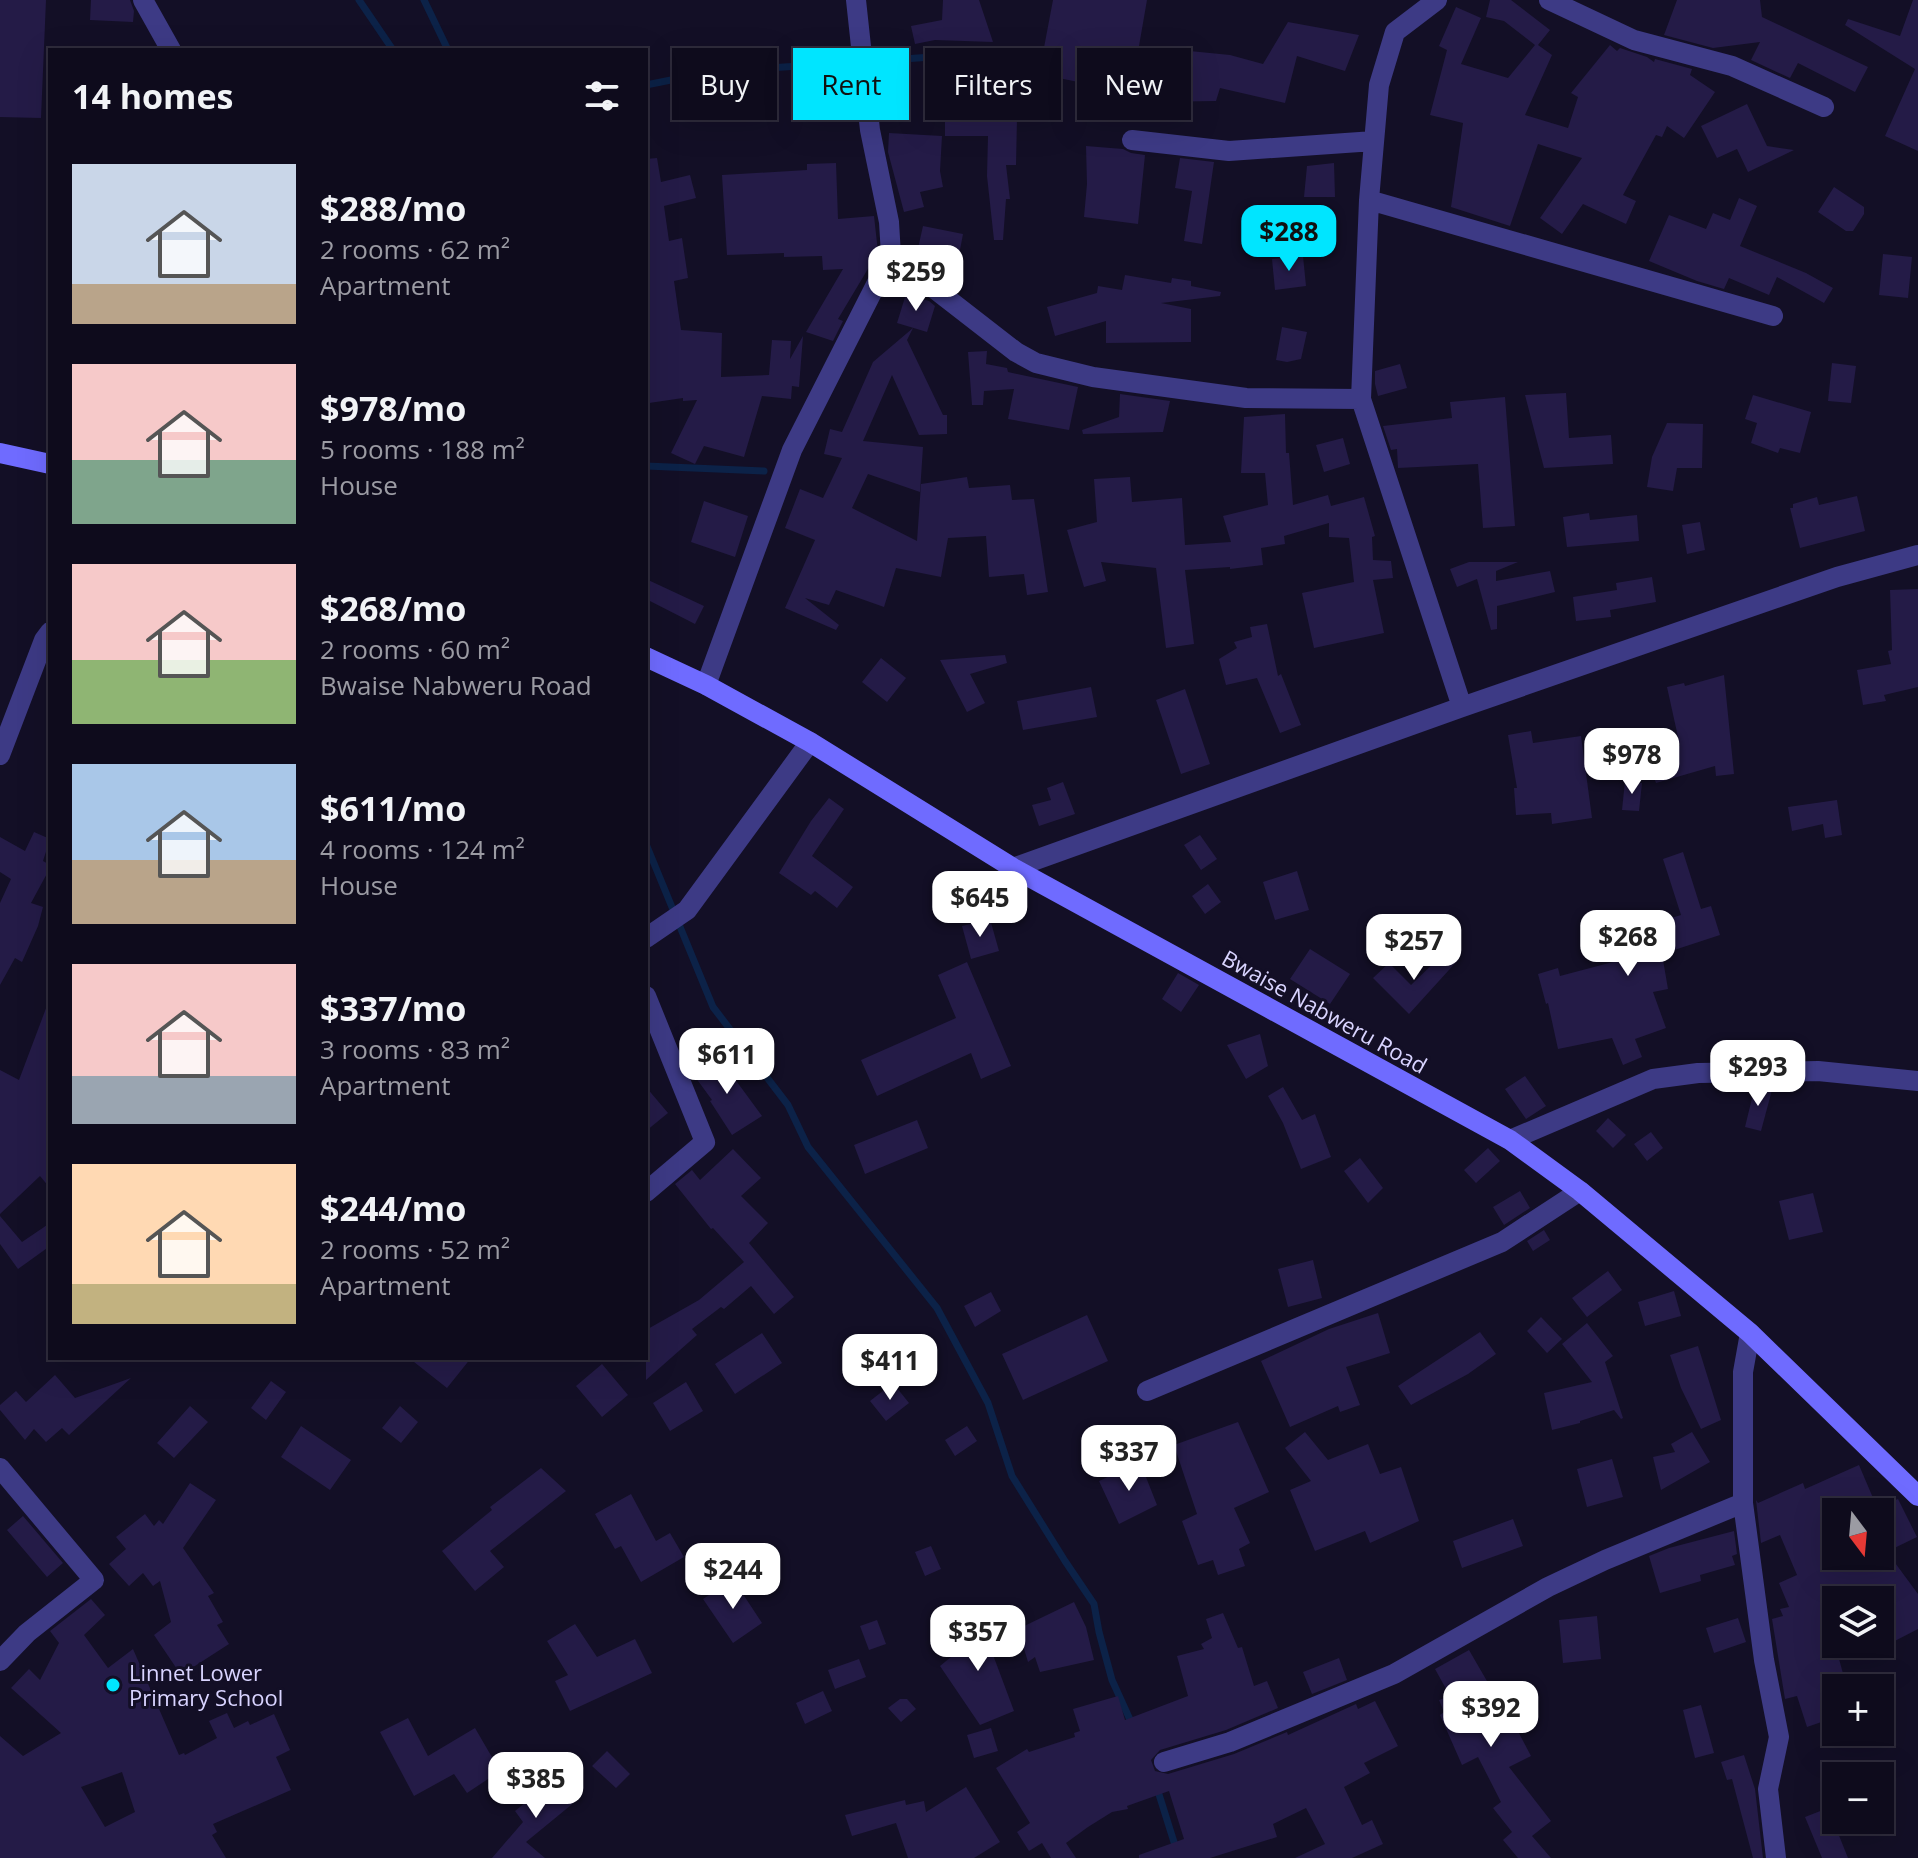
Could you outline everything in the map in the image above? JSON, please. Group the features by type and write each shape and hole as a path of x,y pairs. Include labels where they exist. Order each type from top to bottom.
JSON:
{"main road":[{"path":"0,453 48,464"},
{"name":"Bwaise Nabweru Road","path":"648,658 706,685 810,742 1013,868 1510,1140 1580,1191 1750,1333 1918,1496"}],"street":[{"path":"143,0 170,48"},
{"path":"706,685 792,450 891,255 889,222 870,130 856,0"},
{"path":"1437,0 1395,32 1379,85 1369,200 1361,399 1462,707"},
{"path":"1549,0 1634,40 1732,66 1824,107"},
{"path":"1132,140 1229,151 1374,141"},
{"path":"1369,200 1773,316"},
{"path":"891,255 1016,352 1036,363 1093,377 1246,398 1361,399"},
{"path":"1013,868 1837,577 1918,555"},
{"path":"0,755 48,635"},
{"path":"648,937 687,910 810,742"},
{"path":"648,1001 705,1142 648,1190"},
{"path":"1510,1140 1653,1079 1698,1073 1818,1071 1918,1081"},
{"path":"1147,1391 1502,1242 1580,1191"},
{"path":"1750,1333 1743,1372 1743,1503 1764,1660 1779,1737 1768,1789 1776,1858"},
{"path":"0,1468 94,1580 27,1633 0,1661"},
{"path":"1164,1762 1230,1742 1394,1674 1548,1587 1743,1503"}],"building":[{"path":"0,0 46,0 41,118 0,117"},
{"path":"91,0 130,0 134,11 133,22 90,20"},
{"path":"943,0 979,0 993,42 935,40 915,44 911,26 942,20"},
{"path":"1053,0 1147,0 1139,46 1159,48 1077,48 1077,82 1061,78 1061,48 1044,48"},
{"path":"1490,0 1511,0 1550,30 1538,45 1552,55 1525,115 1568,128 1578,97 1571,93 1610,45 1617,51 1620,48 1654,62 1655,59 1692,69 1690,75 1715,92 1684,138 1667,126 1662,137 1656,135 1623,195 1636,201 1626,224 1583,204 1562,234 1540,218 1582,158 1538,144 1510,226 1451,207 1463,123 1430,115 1447,50 1439,46 1456,7 1481,18 1461,64 1508,78 1535,45 1504,21 1486,17"},
{"path":"1677,0 1760,0 1762,17 1868,67 1855,92 1798,63 1790,78 1751,60 1760,42 1713,48 1664,35"},
{"path":"1913,0 1918,0 1918,151 1885,136 1915,69 1845,25 1848,19 1900,36"},
{"path":"1288,22 1359,35 1345,71 1297,56 1285,103 1220,88 1216,101 1191,101 1191,51 1230,55 1263,64"},
{"path":"1747,104 1767,146 1794,150 1748,172 1737,149 1717,158 1701,126"},
{"path":"945,120 1017,120 1016,165 1006,165 1010,199 1006,199 1003,240 994,240 987,176 988,136 945,136"},
{"path":"889,133 942,136 940,171 943,187 920,192 924,207 904,212 888,152"},
{"path":"1086,146 1123,149 1145,155 1138,224 1084,217"},
{"path":"657,158 661,182 690,175 696,198 664,206 669,241 682,238 688,278 674,281 681,330 722,333 721,377 769,375 772,340 791,341 790,359 803,336 799,387 792,386 791,399 762,396 744,457 704,446 695,464 671,453 697,400 683,401 683,398 649,403 648,159"},
{"path":"1180,158 1214,162 1202,244 1184,241 1192,191 1175,188"},
{"path":"836,163 838,219 874,216 878,252 838,319 843,321 833,341 806,332 843,269 823,270 822,256 784,257 784,253 727,255 722,175 807,170 807,164"},
{"path":"1334,163 1335,197 1304,197 1307,166"},
{"path":"1834,187 1864,207 1864,214 1853,231 1846,231 1818,212"},
{"path":"1739,198 1757,206 1740,246 1806,273 1833,288 1824,303 1777,277 1769,295 1729,278 1724,289 1649,261 1669,215 1706,229 1713,213 1730,220"},
{"path":"923,226 963,234 957,266 916,257"},
{"path":"1883,254 1912,257 1908,298 1879,295"},
{"path":"1303,256 1306,286 1275,290 1272,259"},
{"path":"1125,275 1171,283 1172,278 1191,281 1191,286 1221,292 1220,296 1161,303 1191,309 1191,342 1106,343 1106,321 1055,336 1047,307 1097,293 1098,286 1122,290"},
{"path":"906,294 935,306 927,332 897,323"},
{"path":"1282,327 1307,332 1301,359 1287,362 1276,360"},
{"path":"913,328 907,340 943,415 947,415 947,434 919,435 892,375 863,441 923,447 920,492 868,474 852,508 917,541 921,484 967,477 969,488 1010,485 1012,500 1034,499 1048,592 1027,595 1024,574 989,577 986,536 948,538 941,577 896,568 884,607 836,590 829,605 805,598 839,625 836,630 785,608 815,540 785,528 800,489 823,498 842,458 824,454 830,429 842,432 873,362"},
{"path":"987,351 986,364 1007,368 1008,372 1078,387 1069,430 1008,419 1014,389 984,391 983,405 972,405 968,352"},
{"path":"1832,363 1856,366 1851,403 1828,401"},
{"path":"1400,364 1407,388 1378,396 1375,371"},
{"path":"1566,393 1569,438 1611,435 1613,464 1544,468 1525,395"},
{"path":"1120,394 1170,401 1163,432 1083,434 1082,430 1119,417"},
{"path":"1753,395 1811,412 1800,453 1780,448 1778,453 1751,443 1757,423 1745,419"},
{"path":"1505,397 1515,526 1483,528 1478,464 1398,468 1397,449 1391,450 1383,426 1452,418 1450,402"},
{"path":"1285,414 1286,453 1289,453 1293,505 1328,495 1331,506 1364,497 1375,536 1372,537 1373,560 1391,561 1393,578 1373,580 1384,633 1314,648 1302,593 1354,582 1349,538 1329,537 1329,523 1284,536 1285,544 1261,548 1263,565 1185,570 1194,644 1166,648 1156,568 1101,562 1106,581 1084,587 1067,530 1097,522 1094,479 1130,477 1132,502 1182,498 1185,545 1231,542 1223,516 1268,505 1265,473 1241,473 1244,417"},
{"path":"1667,423 1703,424 1702,468 1677,468 1673,491 1647,487 1652,457"},
{"path":"1343,438 1350,464 1324,472 1316,445"},
{"path":"1857,496 1865,531 1800,548 1790,508 1793,504 1817,497 1819,505"},
{"path":"704,501 748,516 735,557 691,542"},
{"path":"1589,513 1590,520 1637,515 1639,541 1567,547 1563,517"},
{"path":"1700,522 1705,550 1687,554 1682,525"},
{"path":"1469,562 1518,562 1496,571 1496,581 1550,571 1555,592 1497,606 1497,629 1491,630 1477,579 1457,587 1450,569"},
{"path":"1652,577 1656,602 1610,610 1611,617 1576,621 1573,597 1617,590 1616,583"},
{"path":"648,580 704,606 695,624 648,600"},
{"path":"1918,589 1918,687 1884,695 1886,701 1863,705 1857,670 1891,664 1888,651 1892,650 1890,590"},
{"path":"1267,624 1278,676 1281,674 1301,725 1280,733 1257,678 1226,685 1219,659 1237,648 1234,642 1252,637 1250,627"},
{"path":"1005,655 1007,663 970,674 985,703 967,712 940,660"},
{"path":"881,658 906,678 887,702 862,682"},
{"path":"1724,675 1734,774 1716,776 1715,766 1656,783 1650,767 1673,759 1670,748 1680,746 1667,687 1684,683 1685,686"},
{"path":"1091,687 1097,717 1023,730 1017,701"},
{"path":"1185,689 1210,764 1181,774 1156,700"},
{"path":"1531,731 1533,743 1581,736 1592,818 1552,824 1551,813 1516,815 1514,788 1517,788 1508,735"},
{"path":"1625,781 1642,783 1639,811 1622,810"},
{"path":"1063,782 1075,814 1039,826 1032,805 1051,800 1047,788"},
{"path":"829,798 844,809 812,856 853,887 837,908 815,891 811,895 779,873"},
{"path":"1837,800 1842,835 1825,838 1823,824 1792,831 1788,807"},
{"path":"34,832 48,838 43,861 48,864 48,872 31,903 43,907 22,962 15,958 0,985 0,903 11,879 0,872 0,837 25,851"},
{"path":"1200,835 1217,859 1201,870 1184,845"},
{"path":"1683,852 1701,909 1711,906 1720,935 1662,954 1668,989 1653,992 1666,1028 1635,1039 1642,1057 1623,1065 1612,1038 1558,1049 1538,974 1558,968 1560,976 1643,954 1635,929 1681,915 1663,859"},
{"path":"1297,871 1309,910 1275,920 1263,882"},
{"path":"1208,884 1221,902 1205,914 1192,896"},
{"path":"990,919 999,951 971,959 962,926"},
{"path":"1310,949 1350,974 1330,1004 1290,979"},
{"path":"1447,950 1458,960 1409,1014 1373,978 1389,963 1411,985"},
{"path":"967,962 1011,1066 981,1079 971,1053 877,1096 861,1060 956,1018 938,975"},
{"path":"1178,973 1199,985 1181,1012 1162,999"},
{"path":"48,1003 48,1186 40,1176 0,1214 0,1070 19,1080"},
{"path":"1260,1034 1268,1066 1246,1079 1227,1045"},
{"path":"718,1056 762,1116 732,1135 693,1074"},
{"path":"1525,1076 1546,1106 1526,1119 1505,1089"},
{"path":"1755,1086 1772,1090 1761,1131 1745,1127"},
{"path":"1283,1087 1302,1120 1315,1114 1331,1157 1301,1169 1283,1123 1268,1096"},
{"path":"648,1089 668,1113 648,1129"},
{"path":"1608,1118 1626,1135 1613,1148 1596,1131"},
{"path":"917,1120 928,1148 865,1174 854,1145"},
{"path":"1651,1132 1663,1148 1647,1161 1634,1144"},
{"path":"1488,1148 1500,1161 1476,1183 1464,1170"},
{"path":"733,1149 761,1178 741,1196 768,1223 749,1243 794,1297 774,1314 751,1286 724,1309 721,1307 692,1329 697,1335 646,1380 648,1329 699,1300 744,1262 711,1229 675,1184 692,1170 700,1180"},
{"path":"1360,1158 1383,1188 1368,1203 1344,1171"},
{"path":"1520,1191 1530,1208 1504,1225 1493,1207"},
{"path":"1813,1193 1823,1232 1789,1240 1779,1201"},
{"path":"0,1216 22,1242 48,1224 48,1247 18,1269 0,1244"},
{"path":"1544,1230 1550,1240 1533,1251 1527,1241"},
{"path":"1313,1260 1322,1298 1288,1307 1278,1269"},
{"path":"1608,1271 1622,1290 1587,1317 1572,1298"},
{"path":"1674,1291 1681,1316 1645,1326 1638,1302"},
{"path":"991,1292 1001,1311 975,1327 964,1306"},
{"path":"1378,1313 1390,1353 1346,1367 1360,1405 1340,1412 1338,1406 1290,1427 1261,1361 1329,1329"},
{"path":"1087,1315 1108,1361 1023,1400 1002,1354"},
{"path":"1541,1317 1562,1339 1547,1353 1527,1331"},
{"path":"1587,1323 1613,1356 1605,1362 1623,1418 1614,1410 1552,1430 1544,1393 1592,1382 1562,1344"},
{"path":"1480,1332 1496,1354 1468,1374 1411,1405 1398,1386"},
{"path":"762,1333 782,1363 735,1394 715,1364"},
{"path":"1698,1346 1721,1420 1701,1429 1681,1388 1670,1355"},
{"path":"412,1360 469,1360 447,1388"},
{"path":"602,1364 628,1395 602,1417 576,1386"},
{"path":"55,1375 75,1398 131,1378 69,1435 62,1428 46,1442 34,1429 25,1440 0,1410 0,1405 16,1391 26,1402"},
{"path":"271,1381 286,1392 266,1420 251,1408"},
{"path":"686,1382 703,1411 670,1431 653,1403"},
{"path":"893,1383 909,1403 886,1421 870,1401"},
{"path":"190,1406 208,1422 174,1458 157,1443"},
{"path":"400,1406 418,1422 401,1443 382,1428"},
{"path":"1238,1422 1269,1492 1234,1508 1250,1543 1239,1549 1245,1566 1218,1575 1213,1560 1198,1565 1182,1521 1197,1514 1174,1445"},
{"path":"301,1426 351,1460 330,1490 281,1457"},
{"path":"967,1426 977,1441 955,1456 945,1440"},
{"path":"1305,1432 1328,1460 1368,1444 1380,1474 1401,1467 1419,1521 1370,1543 1365,1531 1315,1551 1290,1490 1311,1481 1285,1448"},
{"path":"1692,1432 1710,1462 1661,1490 1653,1457 1675,1452 1671,1444"},
{"path":"1612,1459 1623,1497 1587,1507 1577,1469"},
{"path":"1140,1462 1157,1505 1119,1524 1099,1481"},
{"path":"1859,1465 1873,1498 1822,1498 1822,1570 1894,1570 1894,1561 1918,1594 1918,1629 1894,1641 1894,1586 1822,1586 1822,1658 1839,1658 1843,1674 1822,1674 1822,1722 1807,1727 1797,1696 1785,1699 1772,1619 1783,1616 1780,1609 1789,1607 1779,1583 1797,1575 1780,1535 1761,1543 1756,1500 1758,1503 1803,1483 1805,1489"},
{"path":"541,1468 566,1491 490,1551 504,1567 475,1591 442,1551 492,1510 490,1507"},
{"path":"190,1483 216,1500 183,1548 214,1593 208,1596 223,1622 217,1625 229,1644 181,1675 154,1635 171,1622 160,1581 153,1586 143,1573 129,1586 109,1564 126,1549 116,1537 145,1514 154,1526 159,1520 163,1524"},
{"path":"631,1494 656,1541 670,1533 684,1557 641,1582 621,1546 615,1549 595,1514"},
{"path":"1898,1499 1917,1537 1894,1548 1894,1501"},
{"path":"23,1516 63,1563 47,1577 7,1530"},
{"path":"1513,1519 1523,1546 1462,1568 1453,1541"},
{"path":"1734,1531 1737,1554 1732,1556 1735,1565 1700,1575 1701,1581 1660,1593 1649,1556"},
{"path":"931,1546 941,1569 925,1576 915,1552"},
{"path":"733,1579 762,1623 733,1643 703,1599"},
{"path":"91,1599 105,1615 84,1635 108,1668 133,1649 179,1755 185,1755 217,1738 209,1721 227,1713 234,1728 248,1721 250,1725 274,1714 290,1750 276,1757 291,1790 213,1824 217,1832 212,1835 226,1858 0,1858 0,1736 23,1756 61,1733 11,1688 29,1669 40,1680 59,1643 50,1631","holes":["122,1772 135,1812 105,1827 81,1787"]},
{"path":"1074,1602 1086,1627 1094,1660 1040,1672 1035,1657 1028,1662 1018,1629"},
{"path":"977,1612 1014,1711 980,1725 940,1666 973,1639 963,1642 955,1619"},
{"path":"1223,1613 1238,1648 1242,1647 1254,1686 1267,1681 1278,1708 1226,1730 1160,1750 1151,1760 1155,1771 1168,1774 1234,1754 1287,1732 1288,1735 1356,1704 1358,1709 1375,1701 1398,1746 1364,1763 1370,1773 1344,1787 1362,1825 1372,1820 1383,1844 1352,1858 1295,1858 1325,1844 1306,1808 1273,1824 1277,1837 1210,1858 1139,1858 1139,1855 1184,1839 1169,1791 1127,1806 1128,1809 1112,1812 1088,1827 1066,1843 1076,1858 1051,1858 1042,1843 1029,1851 1017,1832 1030,1823 996,1768 1027,1749 1029,1752 1075,1737 1074,1733 1080,1731 1073,1709 1118,1696 1125,1720 1188,1696 1177,1656 1204,1649 1201,1644 1212,1638 1206,1619"},
{"path":"1597,1616 1601,1659 1563,1663 1559,1620"},
{"path":"1738,1618 1746,1642 1714,1653 1706,1628"},
{"path":"877,1620 886,1644 869,1650 860,1626"},
{"path":"575,1624 597,1657 635,1639 652,1673 570,1711 555,1681 568,1675 547,1641"},
{"path":"1469,1650 1491,1688 1494,1686 1531,1756 1509,1767 1551,1821 1532,1836 1551,1858 1518,1858 1503,1840 1512,1832 1493,1808 1501,1802 1478,1757 1462,1765 1440,1715 1444,1712 1439,1700 1450,1696 1435,1669"},
{"path":"1339,1658 1347,1680 1312,1694 1303,1672"},
{"path":"859,1659 866,1677 835,1689 828,1670"},
{"path":"823,1691 832,1711 805,1724 796,1703"},
{"path":"900,1699 907,1699 916,1709 901,1722 888,1708"},
{"path":"1701,1705 1714,1753 1695,1758 1683,1710"},
{"path":"408,1718 428,1756 475,1728 500,1771 467,1793 454,1774 414,1796 380,1732"},
{"path":"991,1728 998,1751 974,1758 967,1735"},
{"path":"607,1751 630,1774 616,1788 592,1766"},
{"path":"1744,1755 1755,1789 1763,1858 1753,1858 1732,1779 1727,1780 1721,1762"},
{"path":"552,1781 559,1781 576,1801 526,1842 545,1858 492,1858 523,1822 515,1811"},
{"path":"966,1787 1000,1842 974,1858 908,1858 896,1823 852,1836 845,1815 905,1800 906,1805 924,1801 926,1812"},
{"path":"1822,1810 1822,1834 1838,1834 1848,1858 1822,1858 1805,1817"}],"waterway":[{"path":"359,0 392,48"},
{"path":"424,0 447,48"},
{"path":"909,59 925,57"},
{"path":"648,85 711,72 793,66"},
{"path":"648,466 764,471"},
{"path":"648,849 713,1007 788,1105 808,1147 937,1308 988,1403 1012,1476 1094,1604 1112,1680 1132,1724"},
{"path":"1157,1788 1179,1858"}],"place":[{"name":"Linnet Lower Primary School","path":"113,1685"}]}
